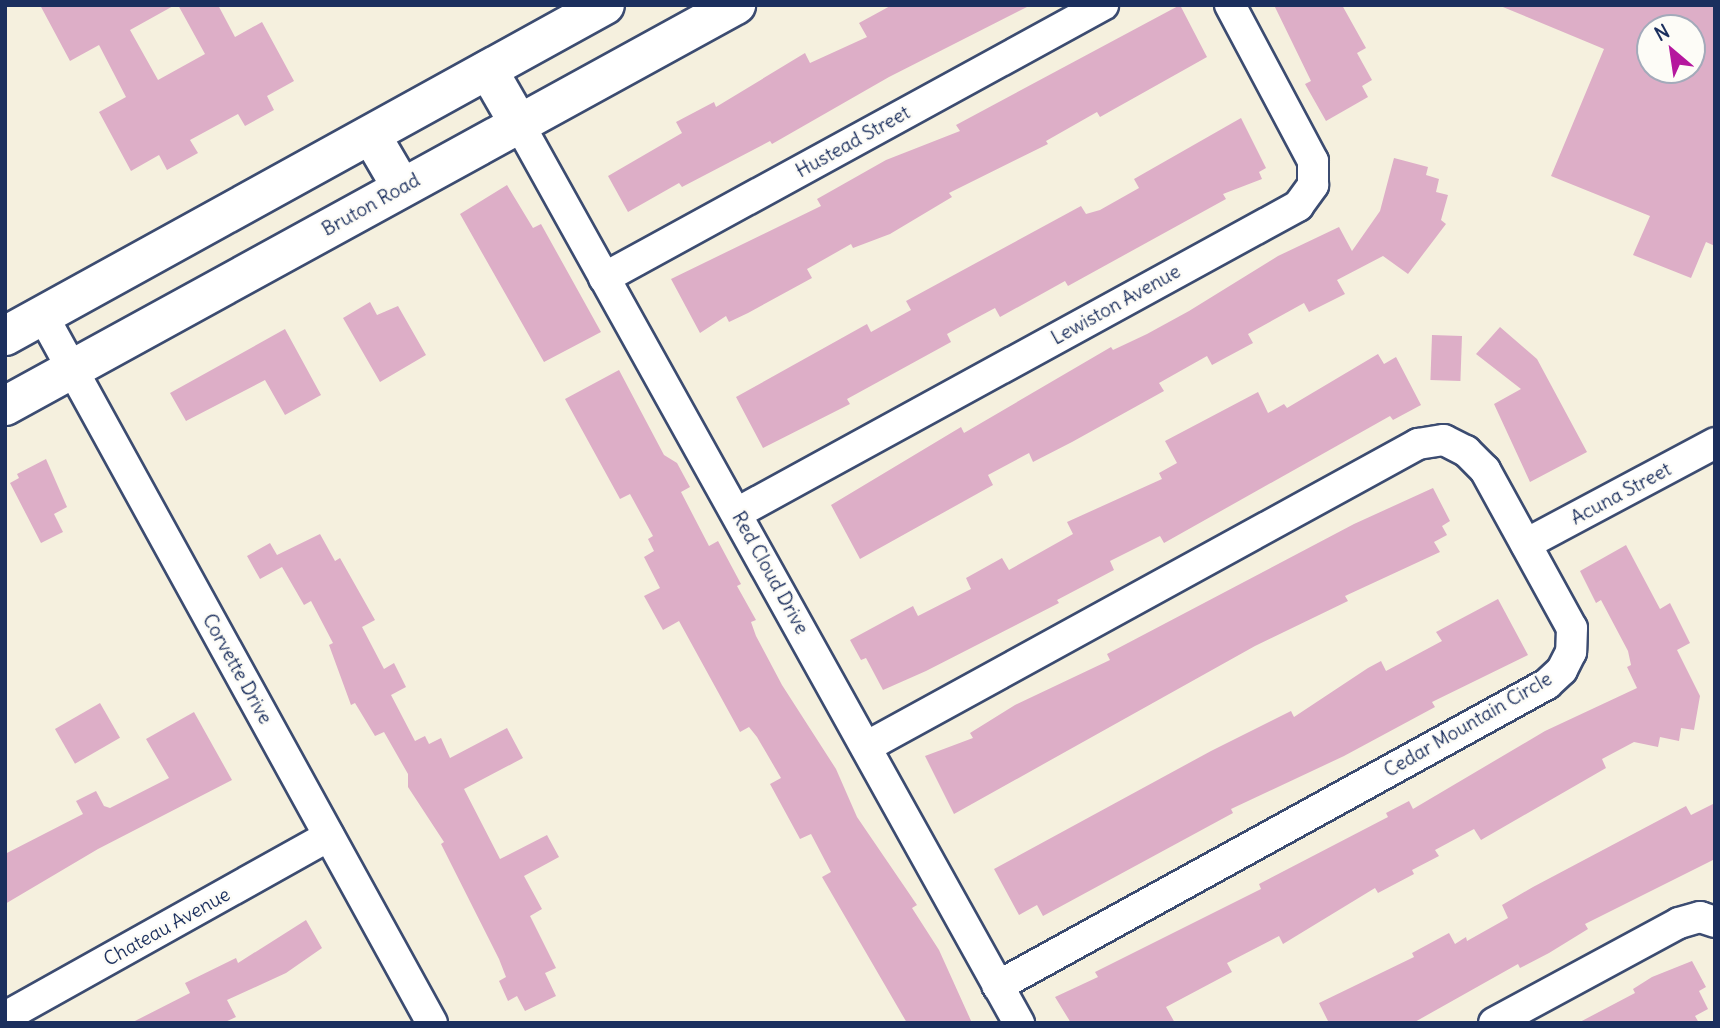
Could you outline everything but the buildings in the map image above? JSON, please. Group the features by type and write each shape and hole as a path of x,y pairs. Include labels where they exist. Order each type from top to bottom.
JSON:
{"main road":[{"path":"5,336 605,5"},
{"name":"Bruton Road","path":"5,405 736,5"},
{"path":"488,71 519,124"},
{"path":"371,135 402,188"}],"street":[{"name":"Hustead Street","path":"604,278 1103,5"},
{"name":"Lewiston Avenue","path":"737,513 1298,206 1313,185 1313,161 1230,5"},
{"name":"Red Cloud Drive","path":"519,124 1019,1023"},
{"name":"Corvette Drive","path":"43,316 432,1023"},
{"name":"Cedar Mountain Circle","path":"866,747 1418,444 1444,440 1466,451 1485,470 1572,628 1571,652 1547,684 999,986"},
{"name":"Acuna Street","path":"1526,544 1715,443"},
{"name":"Chateau Avenue","path":"5,1017 328,836"},
{"path":"1494,1023 1679,923 1700,917 1715,922"}]}
